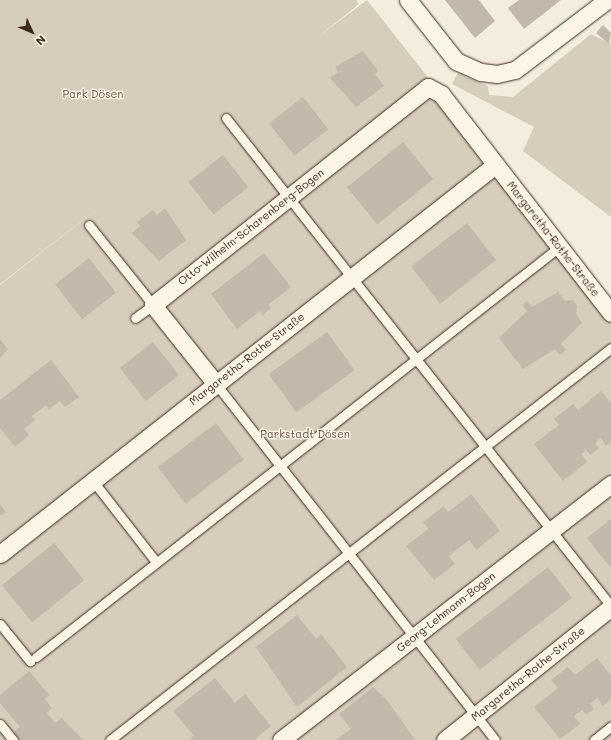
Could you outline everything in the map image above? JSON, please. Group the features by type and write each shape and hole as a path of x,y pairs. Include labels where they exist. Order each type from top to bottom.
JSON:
{"street":[{"path":"408,0 456,61 481,72 497,74 515,70 607,5"},
{"name":"Margaretha-Rothe-Straße","path":"428,87 441,94 611,313"},
{"name":"Otto-Wilhelm-Scharenberg-Bogen","path":"153,305 428,87"},
{"name":"Margaretha-Rothe-Straße","path":"0,554 495,165"},
{"path":"153,305 216,384"},
{"name":"Georg-Lehmann-Bogen","path":"281,740 611,484"},
{"name":"Margaretha-Rothe-Straße","path":"445,740 611,606"}],"lane":[{"path":"226,118 417,358 611,606"},
{"path":"89,226 153,305 135,318"},
{"path":"0,624 33,659 559,247"},
{"path":"110,740 611,348"},
{"path":"216,384 495,740"},
{"path":"93,481 156,562"},
{"path":"0,724 14,740"},
{"path":"594,740 611,726"}],"green space":[{"name":"Parkstadt Dösen","path":"0,0 356,0 359,4 318,37 367,0 611,310 611,740 0,740 0,285 109,200 0,284"},
{"path":"591,34 611,44 611,217 523,151 534,127 452,84 458,73 488,86 489,95 513,97"}],"building":[{"path":"445,0 479,0 495,21 475,38"},
{"path":"519,0 561,0 524,29 508,8"},
{"path":"603,25 611,33 609,44 596,33"},
{"path":"363,51 378,71 375,74 384,86 356,107 330,78 338,72 335,67"},
{"path":"303,97 328,129 294,156 269,123"},
{"path":"403,142 433,179 377,225 347,187"},
{"path":"223,155 248,187 214,214 188,182"},
{"path":"165,208 186,240 159,261 132,233 140,226 137,222 153,210 157,215"},
{"path":"467,223 496,260 440,304 411,267"},
{"path":"264,253 291,287 268,305 271,308 263,315 260,311 237,329 211,294"},
{"path":"89,258 116,293 82,319 55,284"},
{"path":"558,292 565,301 573,300 577,306 576,314 582,323 561,344 566,350 560,355 555,349 523,369 499,338 527,311 522,305 527,301 532,307"},
{"path":"327,332 355,370 296,412 269,374"},
{"path":"0,339 8,349 0,358"},
{"path":"153,342 179,375 146,401 120,368"},
{"path":"51,360 79,397 65,407 60,401 49,409 46,405 32,416 35,420 24,429 29,435 15,447 0,428 0,400"},
{"path":"601,391 611,403 611,442 606,446 601,438 595,443 599,448 590,455 586,450 581,454 587,462 563,481 534,444 559,425 554,419 573,404 578,410"},
{"path":"216,423 244,460 185,504 158,467"},
{"path":"471,494 500,531 476,550 469,540 449,556 455,564 434,580 406,546 428,529 423,522 444,506 448,512"},
{"path":"0,504 6,512 0,516"},
{"path":"611,519 611,568 587,538"},
{"path":"54,543 84,580 32,622 2,585"},
{"path":"548,567 572,598 480,670 456,639"},
{"path":"297,615 316,639 321,634 347,667 297,707 256,647"},
{"path":"597,658 611,676 611,699 603,706 597,698 590,704 594,709 586,715 582,710 574,716 580,724 560,739 534,707 558,688 551,680 568,667 575,675"},
{"path":"29,671 49,695 45,699 52,708 47,713 55,723 62,718 83,740 20,740 14,732 20,727 0,703 0,695"},
{"path":"215,678 235,703 245,694 271,726 254,740 189,740 194,736 173,711"},
{"path":"373,687 387,700 415,740 336,740 351,729 339,714"}],"park label":[{"name":"Park Dösen","path":"93,94"}]}
